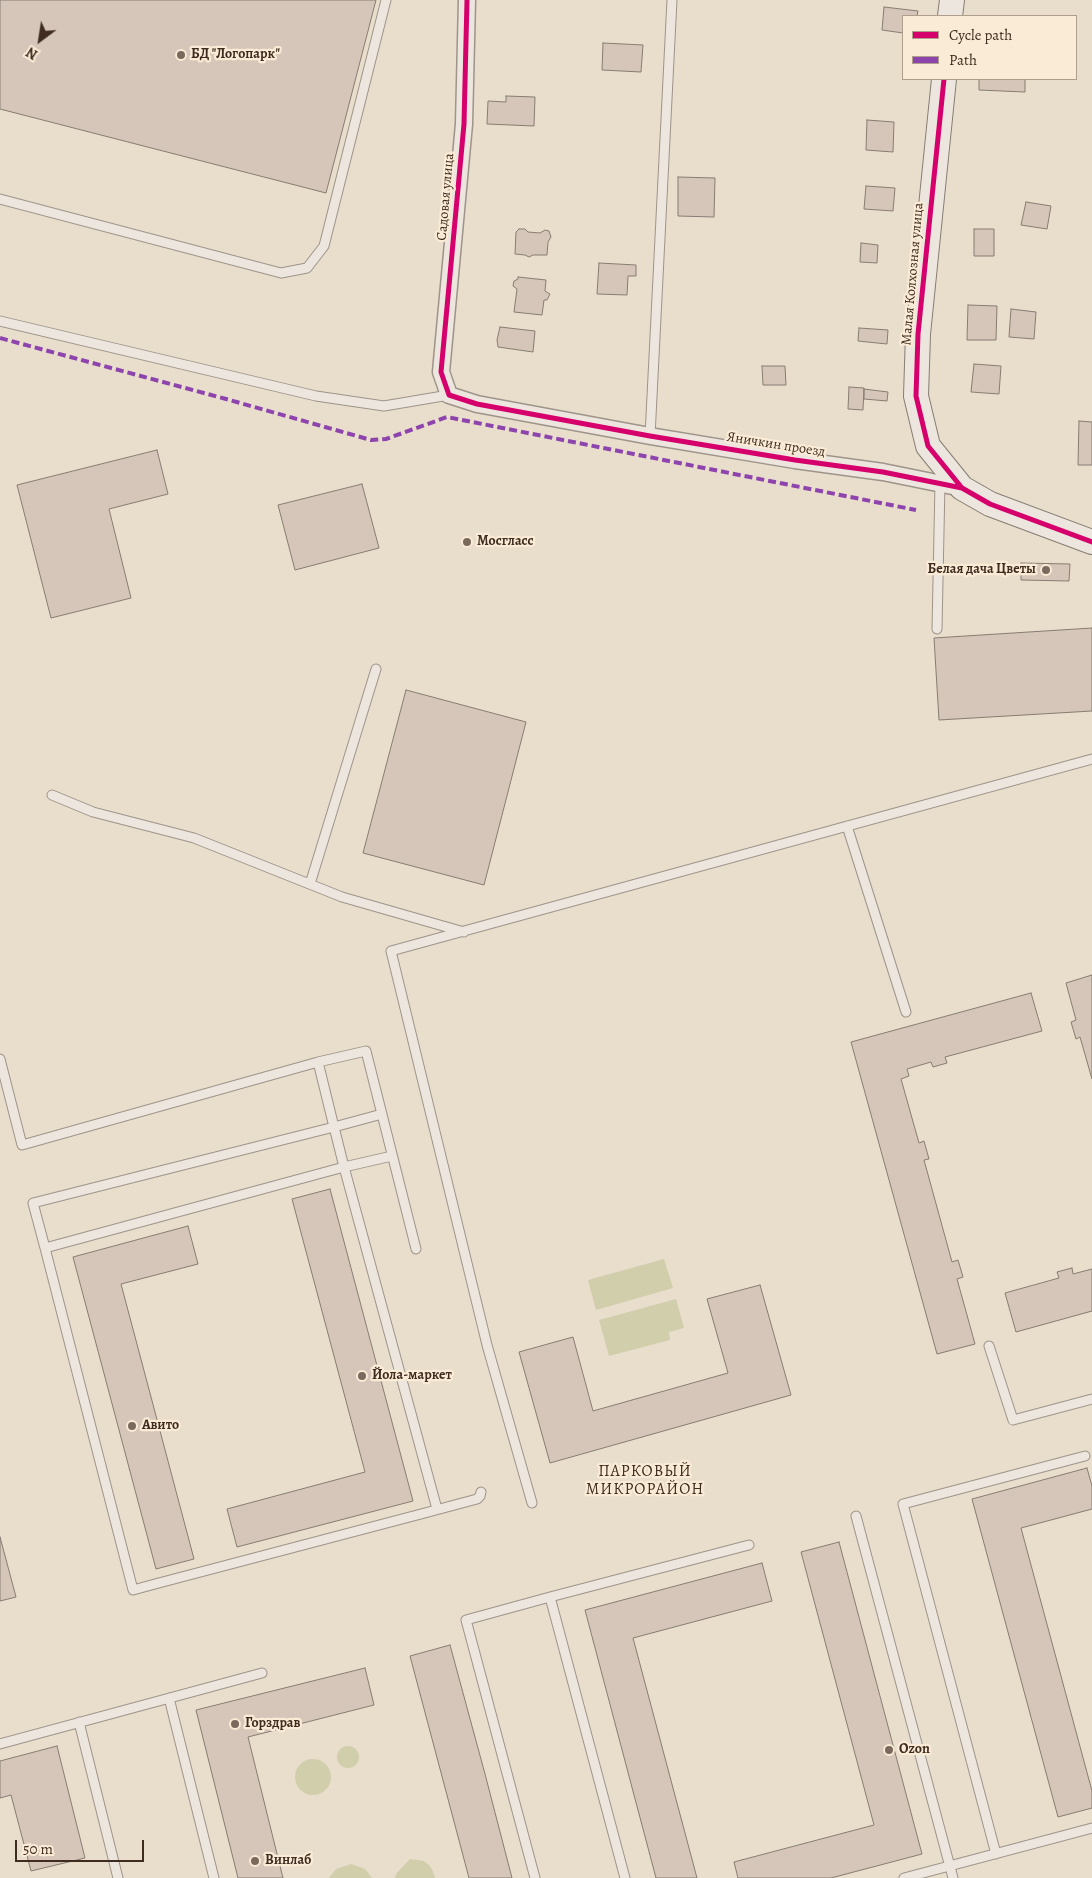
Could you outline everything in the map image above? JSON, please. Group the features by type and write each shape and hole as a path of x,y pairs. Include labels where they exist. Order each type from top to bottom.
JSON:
{"street":[{"name":"Садовая улица","path":"449,395 441,372 464,124 467,0"},
{"path":"950,15 952,0"},
{"name":"Малая Колхозная улица","path":"944,80 918,334 916,396 928,446 951,486"},
{"name":"Яничкин проезд","path":"449,395 476,404 650,436 882,472 951,486 990,504 1092,542"}],"lane":[{"path":"0,199 281,272 307,268 324,246 386,0"},
{"path":"650,436 672,0"},
{"path":"0,320 316,396 384,406 449,395"},
{"path":"937,629 951,486"},
{"path":"310,884 376,669"},
{"path":"532,1503 487,1345 391,951 1092,759"},
{"path":"52,794 93,812 194,838 342,897 464,932"},
{"path":"847,826 906,1012"},
{"path":"0,1059 22,1145 366,1050 416,1249"},
{"path":"318,1062 344,1167 437,1509"},
{"path":"382,1114 33,1203 133,1590 478,1498 481,1492"},
{"path":"45,1248 344,1167 392,1156"},
{"path":"990,1346 1013,1420 1092,1400"},
{"path":"996,1854 902,1504 1085,1456"},
{"path":"856,1516 953,1878"},
{"path":"535,1878 466,1620 750,1545"},
{"path":"550,1597 625,1878"},
{"path":"0,1744 262,1672"},
{"path":"169,1698 214,1878"},
{"path":"79,1722 118,1878"},
{"path":"904,1878 1092,1828"}],"shaded area":[{"path":"664,1259 673,1288 596,1310 588,1280"},
{"path":"676,1299 684,1328 669,1332 670,1340 609,1356 599,1320"},
{"path":"348,1746 356,1749 359,1757 356,1765 348,1768 340,1765 337,1757 340,1749"},
{"path":"313,1759 320,1760 326,1764 330,1770 330,1784 326,1790 320,1794 313,1795 306,1794 300,1790 296,1784 295,1777 296,1770 300,1764 306,1760"},
{"path":"410,1859 424,1861 433,1871 435,1878 395,1878 396,1874"},
{"path":"351,1864 365,1869 372,1878 329,1878 336,1869"}],"building":[{"name":"БД \"Логопарк\"","path":"0,0 376,0 326,193 0,109"},
{"path":"884,7 918,11 917,15 902,15 902,33 882,30"},
{"path":"603,43 643,45 641,72 602,70"},
{"path":"979,80 1025,80 1025,92 979,90"},
{"path":"506,96 535,97 534,126 487,124 488,101 506,102"},
{"path":"867,120 894,122 893,152 866,150"},
{"path":"678,177 715,178 714,217 678,216"},
{"path":"866,186 895,188 893,211 864,209"},
{"path":"1026,202 1051,206 1047,229 1021,225"},
{"path":"519,229 540,233 545,230 549,231 551,237 548,242 547,255 533,255 529,257 515,254 516,232"},
{"path":"974,229 994,229 994,256 974,256"},
{"path":"861,243 878,245 877,263 860,262"},
{"path":"599,263 636,265 636,276 628,276 627,295 597,294"},
{"path":"518,277 546,280 545,291 550,294 547,300 544,300 542,315 514,312 517,289 513,286 514,281"},
{"path":"968,305 997,306 996,340 967,340"},
{"path":"1011,309 1036,312 1034,339 1009,337"},
{"path":"500,327 535,331 533,352 498,347 497,340"},
{"path":"859,328 888,330 887,344 858,341"},
{"path":"974,364 1001,366 999,394 971,392"},
{"path":"762,366 785,366 786,385 763,385"},
{"path":"849,387 864,388 863,410 848,409"},
{"path":"864,389 888,392 887,401 864,399"},
{"path":"1079,421 1092,422 1092,465 1078,465"},
{"path":"157,450 168,494 109,509 131,598 51,618 17,485"},
{"path":"362,484 379,548 295,570 278,505"},
{"path":"1021,563 1070,564 1069,581 1021,580"},
{"path":"1092,628 1092,711 939,720 934,638"},
{"path":"406,690 526,722 484,885 363,853"},
{"path":"1092,975 1092,1079 1080,1037 1076,1039 1071,1022 1076,1020 1066,983"},
{"path":"1031,993 1042,1031 945,1057 947,1063 933,1067 931,1062 907,1069 909,1076 901,1079 919,1143 924,1141 929,1159 924,1160 952,1262 958,1260 963,1277 957,1279 975,1344 937,1354 851,1042"},
{"path":"330,1189 413,1501 237,1547 227,1509 365,1472 292,1199"},
{"path":"188,1226 198,1264 121,1284 194,1559 156,1569 73,1257"},
{"path":"1072,1268 1073,1274 1092,1269 1092,1311 1016,1332 1005,1293 1059,1278 1057,1272"},
{"path":"760,1285 791,1395 550,1463 519,1352 573,1337 593,1411 728,1373 707,1299"},
{"path":"1087,1468 1092,1486 1092,1509 1021,1528 1092,1791 1092,1808 1058,1817 972,1499"},
{"path":"0,1537 16,1597 0,1601"},
{"path":"839,1542 922,1854 831,1878 738,1878 734,1862 874,1825 801,1552"},
{"path":"762,1563 772,1601 633,1638 697,1878 656,1878 585,1610"},
{"path":"450,1645 512,1878 469,1878 410,1656"},
{"path":"365,1668 374,1705 248,1737 283,1878 238,1878 196,1710"},
{"path":"57,1746 85,1858 31,1871 11,1795 0,1798 0,1761"}],"marked path":[{"path":"0,338 371,440 386,439 447,417 916,510"}],"cycle path":[{"path":"467,0 464,124 441,372 449,395 477,404 650,436 795,460 883,472 962,488 990,504 1092,542"},
{"path":"944,80 918,334 916,396 928,446 962,488"}],"place":[{"name":"БД \"Логопарк\"","path":"181,55"},
{"name":"Мосгласс","path":"467,542"},
{"name":"Белая дача Цветы","path":"1046,570"},
{"name":"Йола-маркет","path":"362,1376"},
{"name":"Авито","path":"132,1426"},
{"name":"Горздрав","path":"235,1724"},
{"name":"Ozon","path":"889,1750"},
{"name":"Винлаб","path":"255,1861"}],"district":[{"name":"ПАРКОВЫЙ МИКРОРАЙОН","path":"645,1481"}]}
